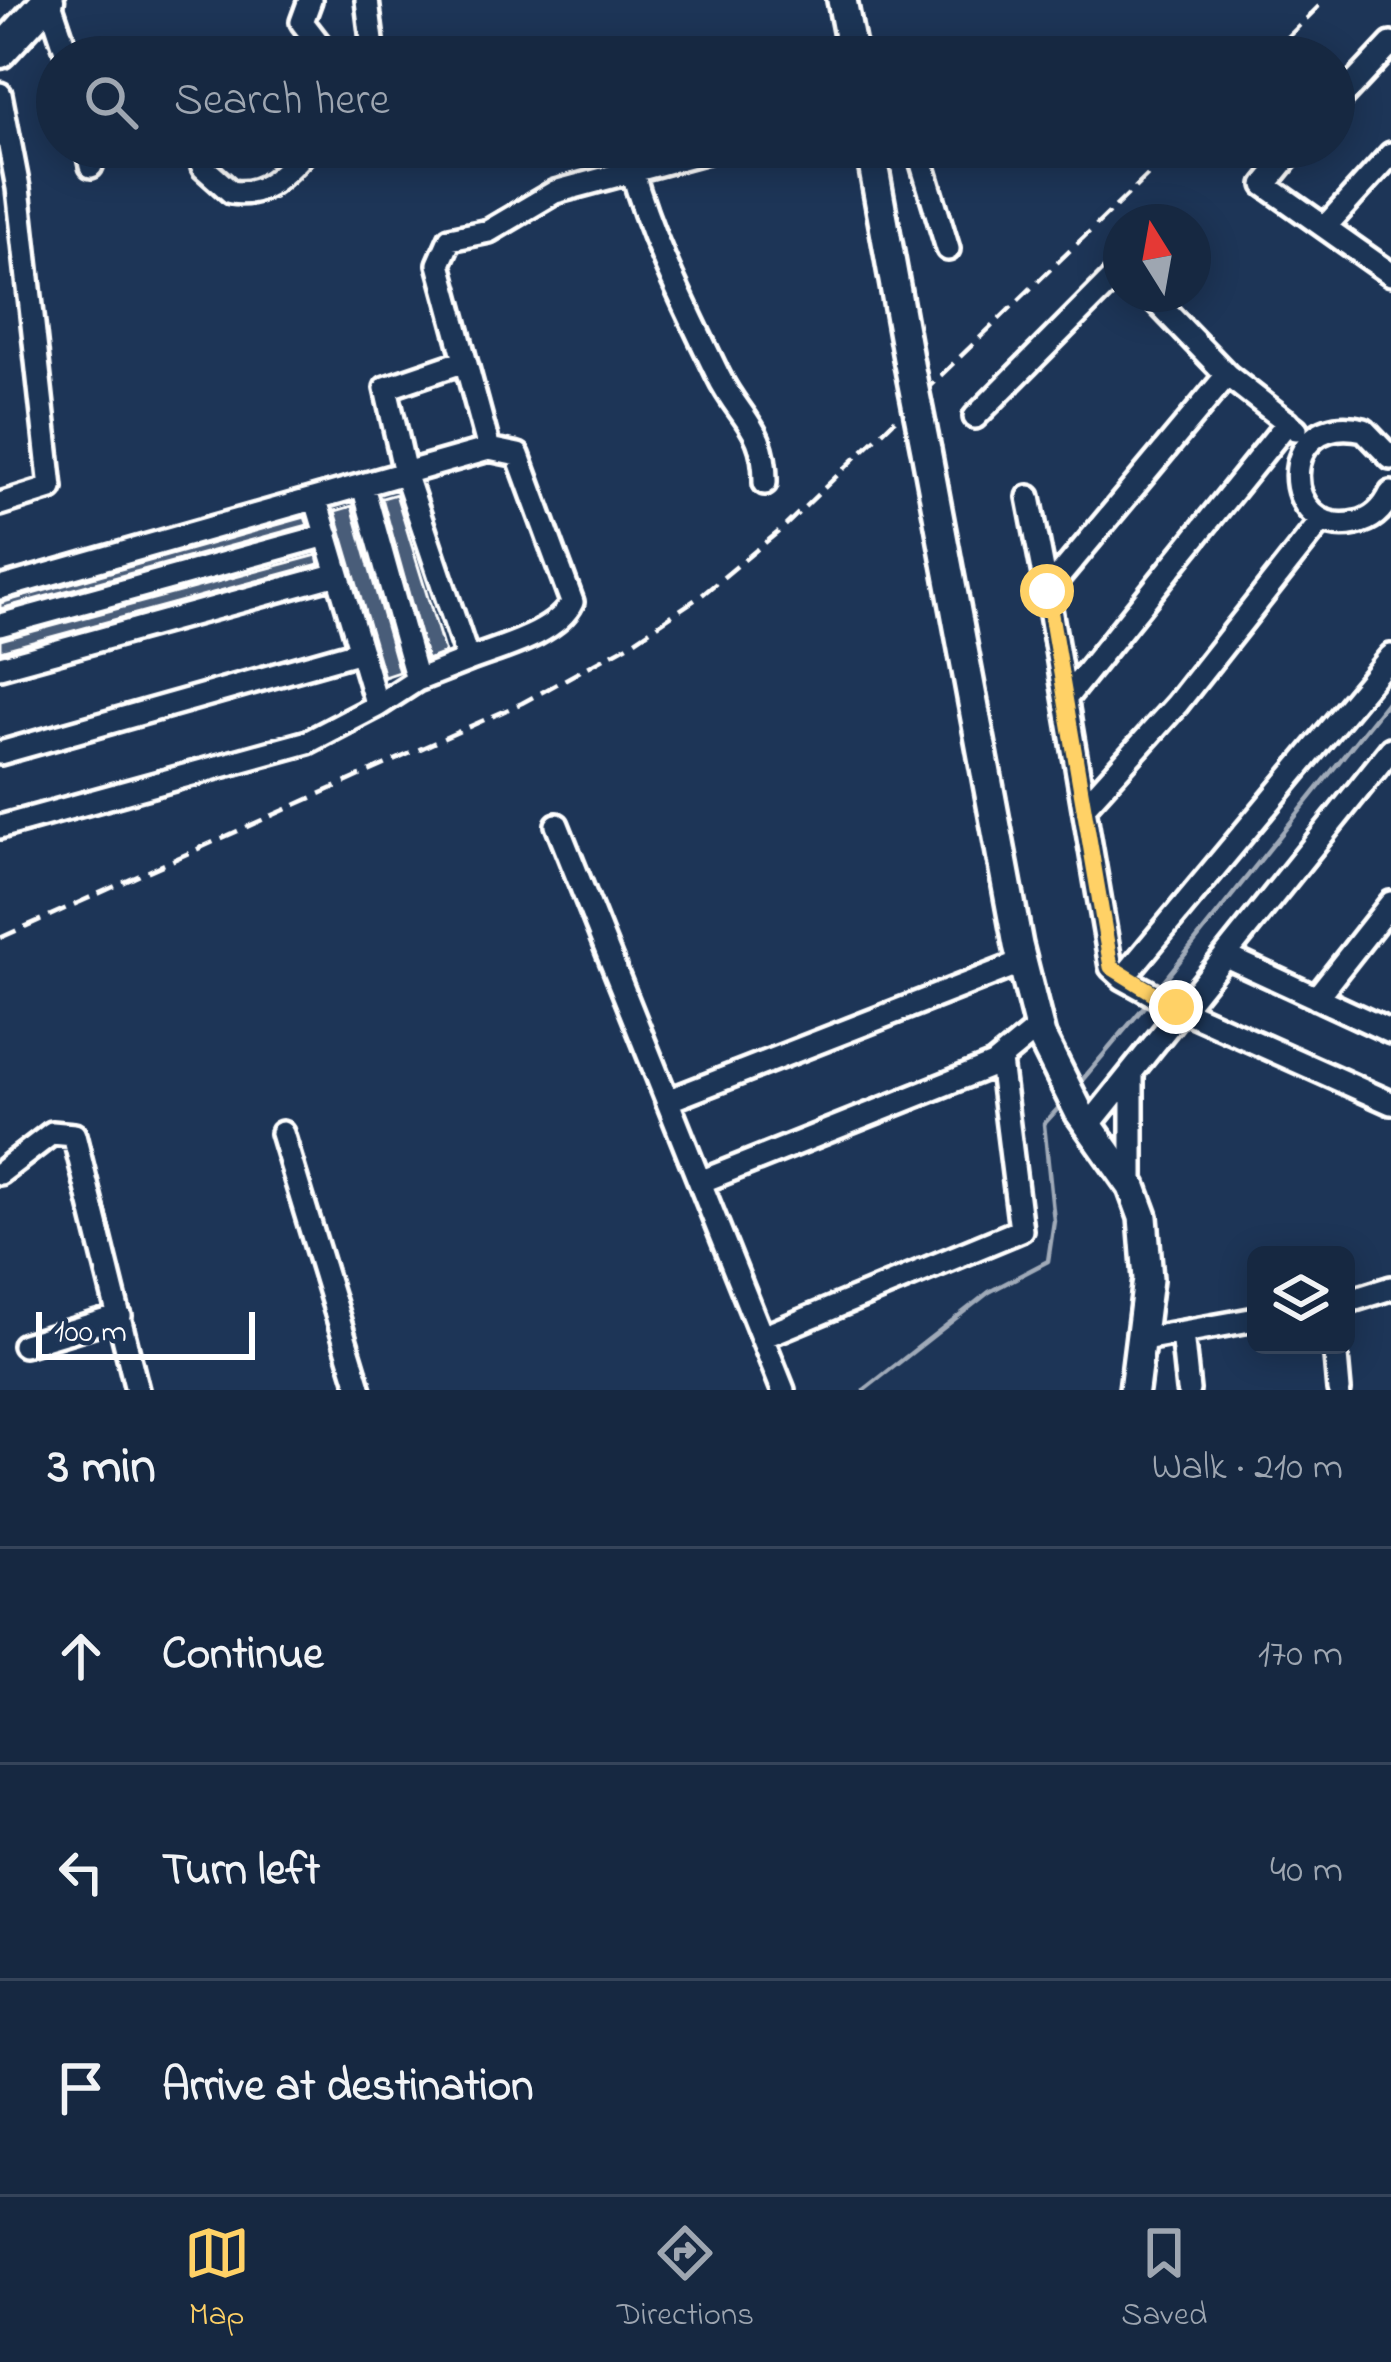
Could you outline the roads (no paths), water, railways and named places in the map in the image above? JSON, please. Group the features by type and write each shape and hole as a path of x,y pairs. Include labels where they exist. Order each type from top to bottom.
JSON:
{"highway":[{"path":"0,23 22,0"},
{"path":"0,52 49,0"}],"main road":[{"path":"842,0 849,36"},
{"path":"874,168 1022,962 1040,1032 1084,1118 1132,1187 1148,1244 1144,1339 1134,1390"}],"street":[{"path":"49,0 61,36"},
{"path":"310,0 302,22 313,36"},
{"path":"367,0 371,36"},
{"path":"1355,83 1391,44"},
{"path":"0,94 18,188 51,488 0,504"},
{"path":"1325,227 1391,154"},
{"path":"204,168 231,193 251,193 269,187 288,168"},
{"path":"489,448 439,264 450,239 489,231 555,192 640,168"},
{"path":"923,168 948,249"},
{"path":"1278,168 1265,185 1391,274"},
{"path":"632,170 642,207 720,379 757,430 765,483"},
{"path":"975,417 1103,288"},
{"path":"1167,312 1227,374 1309,442"},
{"path":"465,361 386,388 405,473 468,660"},
{"path":"1047,591 1227,374"},
{"path":"1066,698 1288,422"},
{"path":"1390,499 1379,512 1352,525 1322,520 1301,499 1296,469 1309,442 1334,428 1384,430 1391,458"},
{"path":"0,588 489,448 518,455 572,602 569,610 529,636 417,680 308,742 0,827"},
{"path":"363,486 417,680"},
{"path":"1029,497 1117,973 1179,1008 1391,1102"},
{"path":"316,500 377,706"},
{"path":"1085,806 1177,704 1322,520"},
{"path":"0,626 327,535"},
{"path":"0,667 338,574"},
{"path":"0,753 361,651"},
{"path":"1117,973 1391,656"},
{"path":"1084,1118 1132,1073 1179,1008 1228,957 1391,749"},
{"path":"557,825 783,1390"},
{"path":"1316,998 1391,904"},
{"path":"1228,957 1391,1032"},
{"path":"667,1101 1022,962"},
{"path":"700,1182 1000,1061 1040,1032"},
{"path":"765,1336 1021,1230 1000,1061"},
{"path":"1132,1073 1132,1187"},
{"path":"0,1173 52,1133 64,1130 74,1135 137,1390"},
{"path":"282,1133 360,1390"},
{"path":"1355,1298 1391,1288"},
{"path":"25,1345 120,1316"},
{"path":"1144,1339 1247,1321"},
{"path":"1182,1333 1188,1390"},
{"path":"1336,1354 1339,1390"}],"waterway":[{"path":"1158,988 1391,697"},
{"path":"1078,1085 1148,1002"},
{"path":"864,1390 989,1292 1048,1261 1054,1221 1044,1124 1063,1103"}],"railway":[{"path":"1289,36 1325,0"},
{"path":"0,938 522,703 628,645 702,595 783,528 1155,168"}]}
